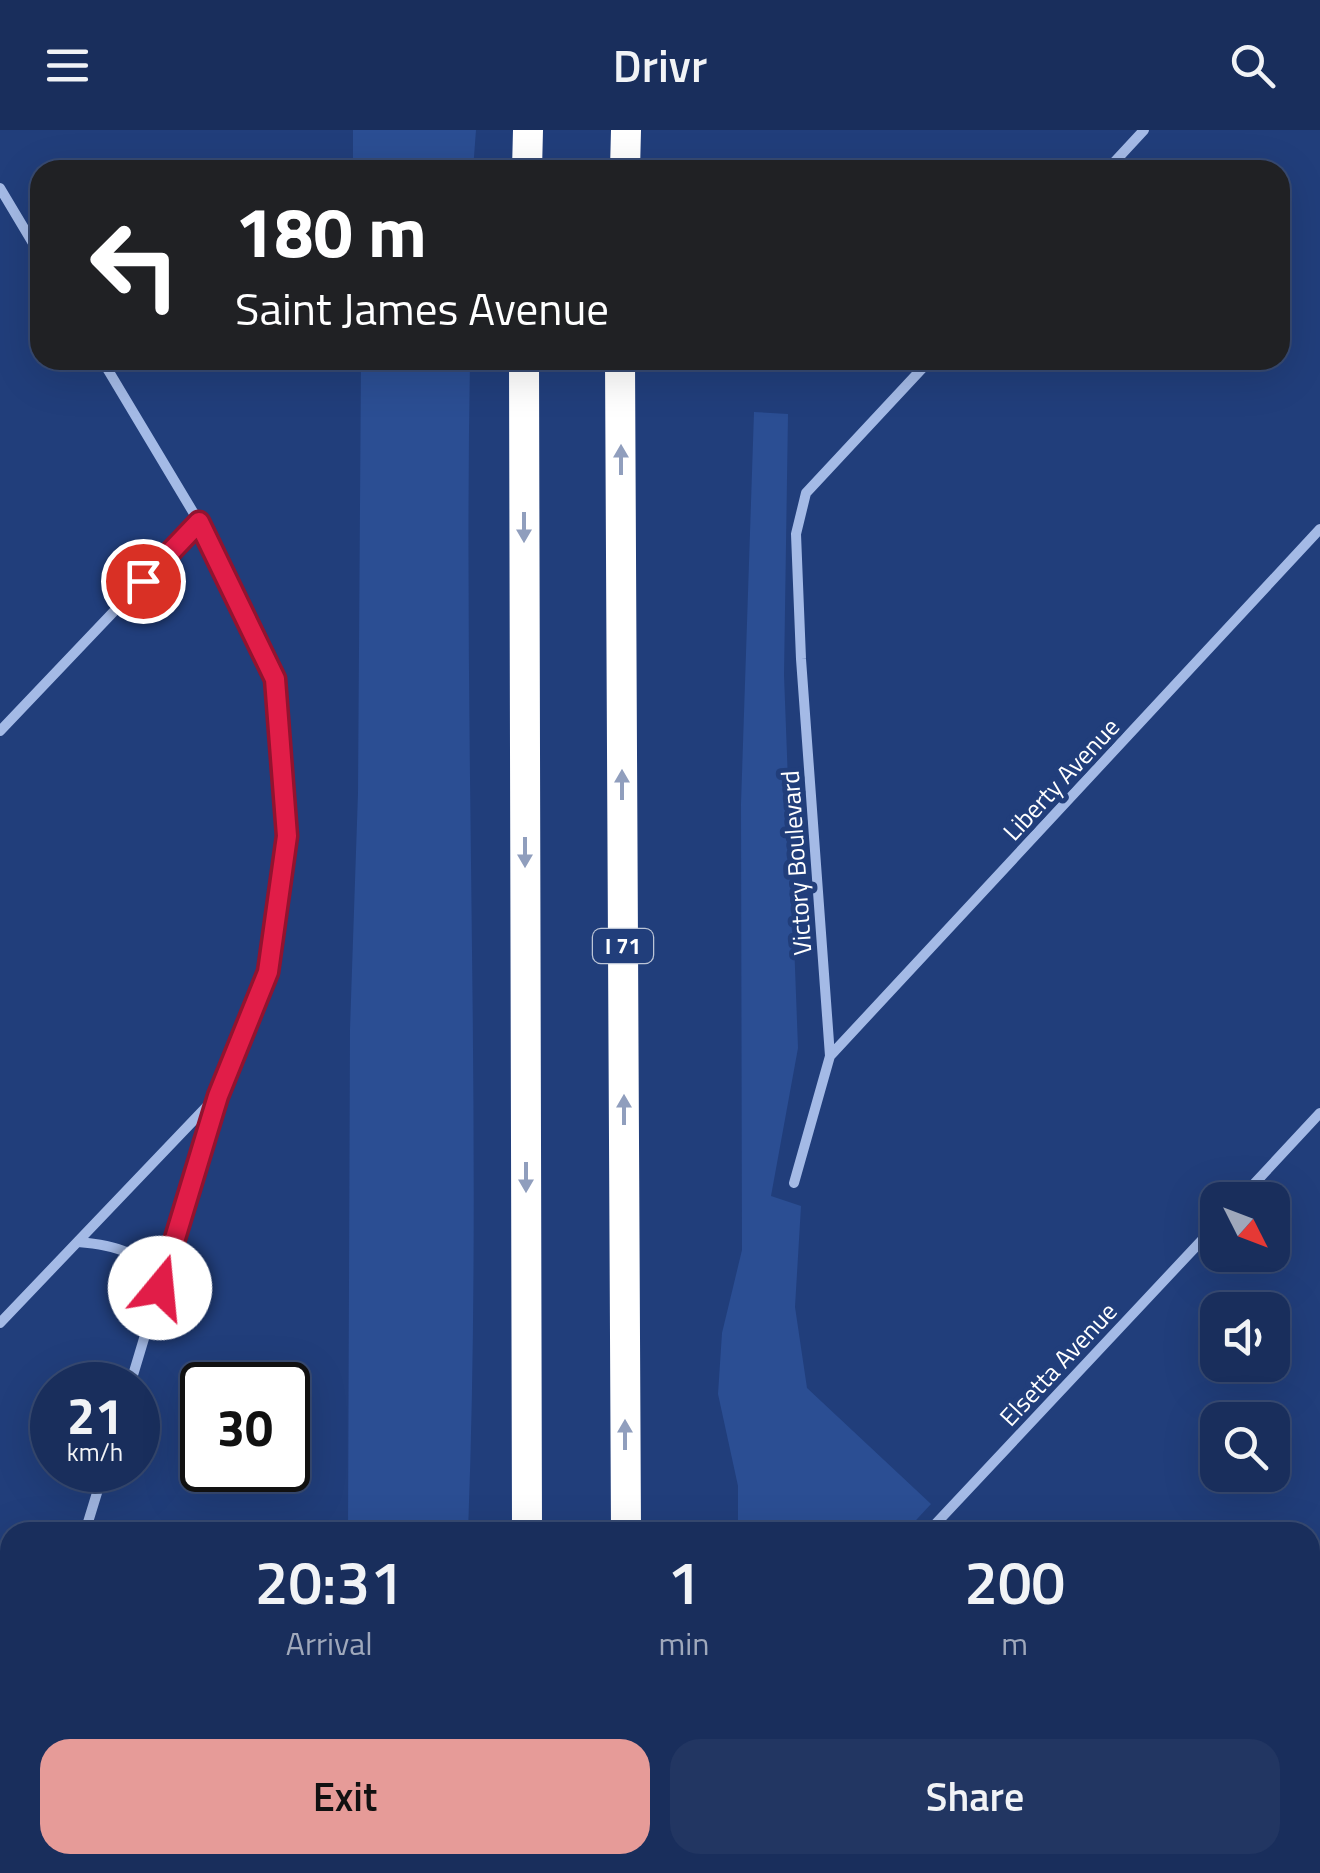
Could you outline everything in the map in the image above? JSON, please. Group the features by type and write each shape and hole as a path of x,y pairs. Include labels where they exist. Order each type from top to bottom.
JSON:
{"highway":[{"path":"527,160 528,130"},
{"path":"624,160 626,130"},
{"path":"524,370 525,1522"},
{"name":"I 71","path":"620,370 626,1522"}],"street":[{"path":"1116,160 1144,130"},
{"path":"0,188 30,239"},
{"path":"108,370 199,522 275,679 287,836 268,972 218,1096 137,1362"},
{"name":"Victory Boulevard","path":"794,1184 830,1056 800,659 796,534 806,493 921,370"},
{"path":"0,731 199,522"},
{"name":"Liberty Avenue","path":"830,1056 1320,529"},
{"path":"0,1324 218,1096"},
{"path":"1256,1182 1320,1114"},
{"path":"78,1242 129,1251 147,1266 160,1288"},
{"name":"Elsetta Avenue","path":"937,1522 1200,1242"},
{"path":"88,1522 97,1492"}],"shaded area":[{"path":"353,130 476,130 474,160 353,160"},
{"path":"361,370 470,370 474,1239 468,1522 348,1522 350,1029 358,793"},
{"path":"754,412 788,414 784,675 798,1048 771,1196 801,1206 795,1307 807,1388 931,1504 914,1522 738,1522 738,1486 718,1394 722,1333 742,1250 741,804"}],"route":[{"path":"143,581 199,522 275,679 287,836 268,972 218,1096 160,1288"}]}
